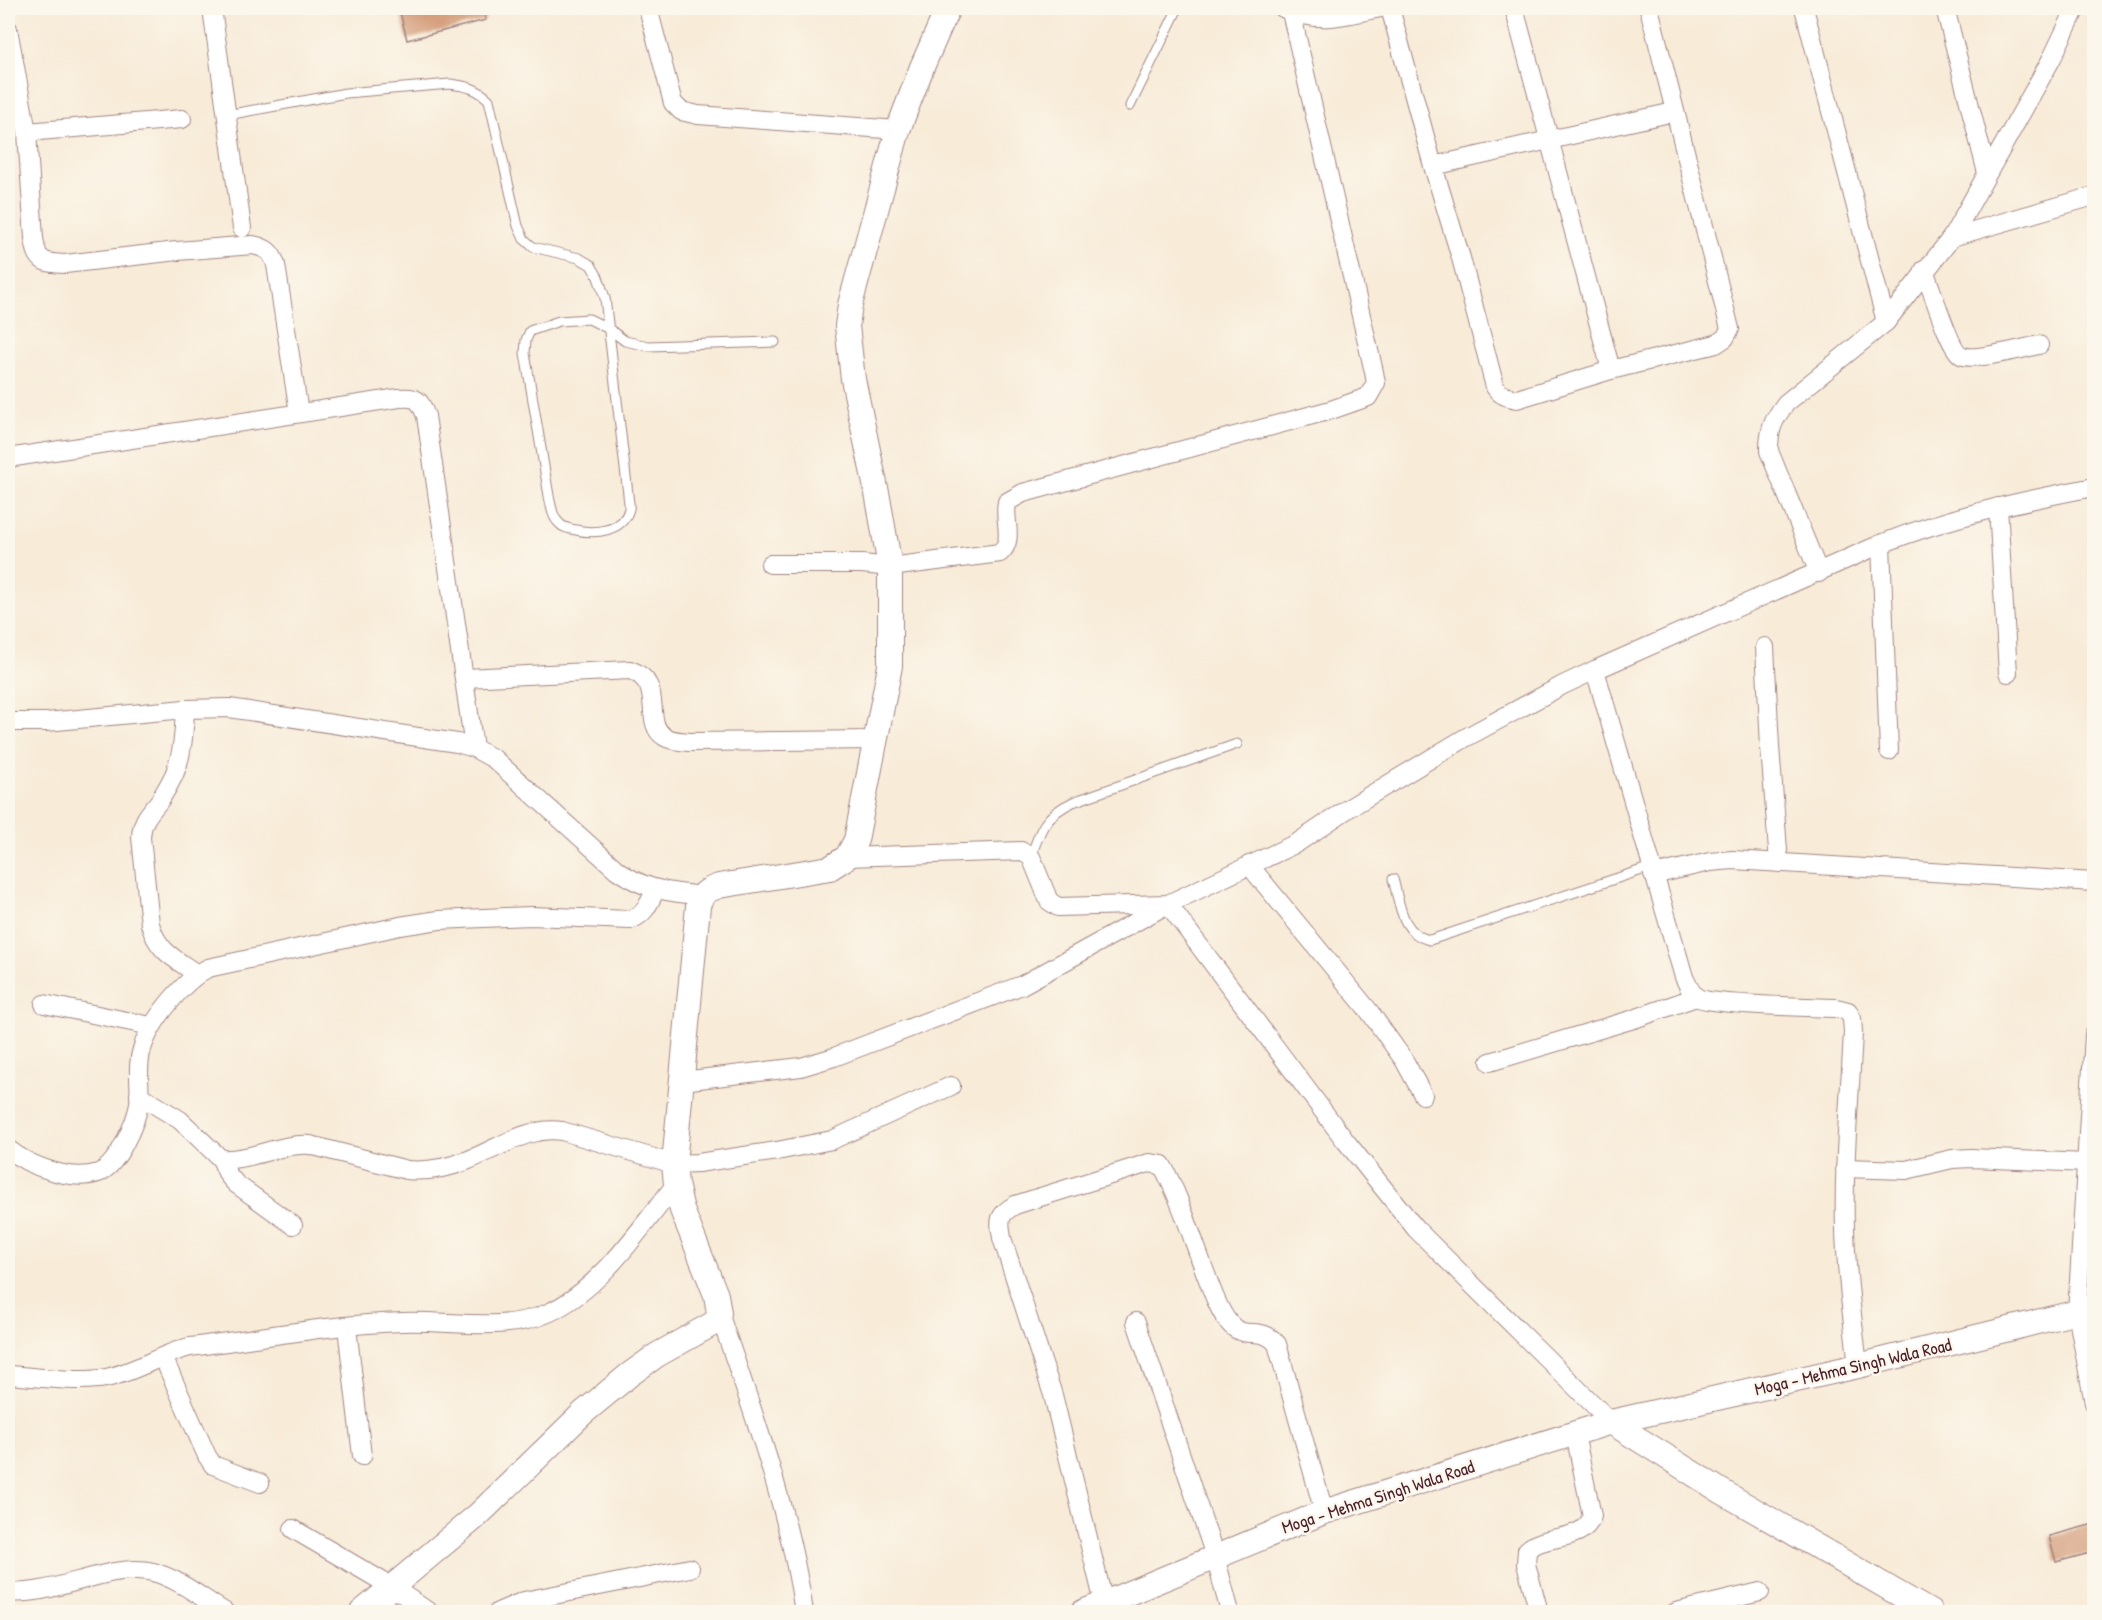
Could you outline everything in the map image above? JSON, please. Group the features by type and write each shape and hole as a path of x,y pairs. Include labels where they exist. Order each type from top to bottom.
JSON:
{"street":[{"path":"213,8 242,228"},
{"path":"648,8 673,103 681,111 698,115 898,130"},
{"path":"804,1612 798,1574 772,1468 719,1313 716,1295 682,1210 675,1174 682,1081 701,896 709,889 719,886 830,868 847,857 856,840 890,666 890,567 853,379 847,326 850,305 898,130 948,8"},
{"path":"770,564 862,564 890,567 1000,553 1006,547 1008,539 1005,510 1007,502 1023,493 1331,411 1368,397 1376,383 1374,372 1286,10 1321,19 1382,8"},
{"path":"1390,8 1495,387 1506,397 1517,399 1611,370 1716,344 1725,338 1730,328 1649,8"},
{"path":"1514,8 1611,370"},
{"path":"1804,8 1886,322"},
{"path":"1945,8 1987,173"},
{"path":"1819,573 1769,451 1769,434 1776,416 1786,404 1886,322 1924,270 1952,237 2052,58 2077,8"},
{"path":"8,29 10,62 17,76 27,132 36,250 40,258 48,263 65,264 177,251 253,245 265,248 273,255 276,266 298,413"},
{"path":"1432,166 1674,112"},
{"path":"27,132 182,119"},
{"path":"1952,237 2094,196"},
{"path":"1924,270 1949,337 1961,356 1990,355 2038,345"},
{"path":"8,458 412,397 420,402 426,416 474,748"},
{"path":"682,1081 801,1067 834,1057 1022,985 1168,904 1297,843 1349,808 1465,738 1595,670 1881,544 1957,517 2094,487"},
{"path":"1998,507 2008,673"},
{"path":"1881,544 1889,751"},
{"path":"1765,647 1779,863"},
{"path":"465,678 630,670 645,677 649,686 656,726 663,736 673,740 689,742 877,740"},
{"path":"1595,670 1684,977 1696,997"},
{"path":"8,722 46,722 185,709 229,708 457,743 474,748 494,759 617,870 639,884 701,896"},
{"path":"185,709 183,736 175,771 160,800 145,816 141,837 153,935 158,945 197,974"},
{"path":"847,857 1021,851 1031,857 1049,901 1058,907 1168,904"},
{"path":"1652,871 1733,860 2094,882"},
{"path":"1249,866 1376,1020 1404,1060 1423,1095"},
{"path":"8,1149 29,1164 76,1176 98,1174 109,1167 129,1133 139,1105 138,1066 141,1049 151,1026 197,974 208,968 400,926 439,920 531,916 630,920 639,917 648,907 656,889"},
{"path":"1168,904 1344,1139 1416,1229 1611,1422 1720,1491 1930,1612"},
{"path":"1490,1062 1634,1019 1696,997 1723,1002 1848,1011 1852,1019 1853,1032 1845,1168 1846,1261 1858,1366"},
{"path":"44,1004 151,1026"},
{"path":"2094,1035 2086,1163 2086,1311 2094,1403"},
{"path":"11,1373 89,1379 106,1378 190,1347 403,1322 500,1323 547,1313 575,1297 605,1270 675,1174 698,1163 832,1140 951,1086"},
{"path":"139,1095 180,1120 221,1159 228,1175 236,1184 293,1225"},
{"path":"221,1159 232,1159 289,1146 310,1145 407,1170 422,1171 467,1161 524,1136 547,1129 562,1131 675,1174"},
{"path":"1845,1168 1905,1170 1952,1159 1971,1158 2086,1163"},
{"path":"1094,1608 1053,1395 1002,1238 1000,1218 1004,1211 1015,1205 1149,1163 1162,1166 1212,1292 1231,1326 1241,1332 1264,1333 1272,1337 1277,1344 1324,1512"},
{"name":"Moga - Mehma Singh Wala Road","path":"1094,1608 1324,1512 1611,1422 2086,1311"},
{"path":"362,1612 478,1515 583,1413 657,1355 716,1322 719,1313"},
{"path":"1136,1322 1215,1556 1230,1612"},
{"path":"347,1327 362,1456"},
{"path":"163,1357 213,1465 260,1483"},
{"path":"1539,1612 1526,1564 1527,1550 1540,1542 1573,1534 1585,1528 1592,1516 1575,1434"},
{"path":"293,1529 392,1587 429,1612"},
{"path":"498,1612 524,1601 690,1568"},
{"path":"8,1592 66,1585 114,1572 142,1570 168,1576 225,1612"},
{"path":"1676,1612 1760,1592"}],"lane":[{"path":"1130,106 1178,8"},
{"path":"227,115 346,93 450,84 479,90 489,100 518,226 524,239 533,247 579,258 591,265 605,298 609,329 629,509 624,519 616,526 604,531 587,532 568,529 559,524 554,515 525,352 526,340 530,331 559,321 589,320 609,329 625,341 648,346 775,342"},
{"path":"1031,857 1040,832 1048,818 1059,808 1237,744"},
{"path":"1393,879 1409,929 1419,938 1430,940 1652,871"}],"building":[{"path":"399,8 483,8 486,20 407,40"},
{"path":"8,75 13,107 17,108 19,122 13,124 15,142 8,143"},
{"path":"2094,1524 2094,1552 2056,1562 2049,1536"}]}
